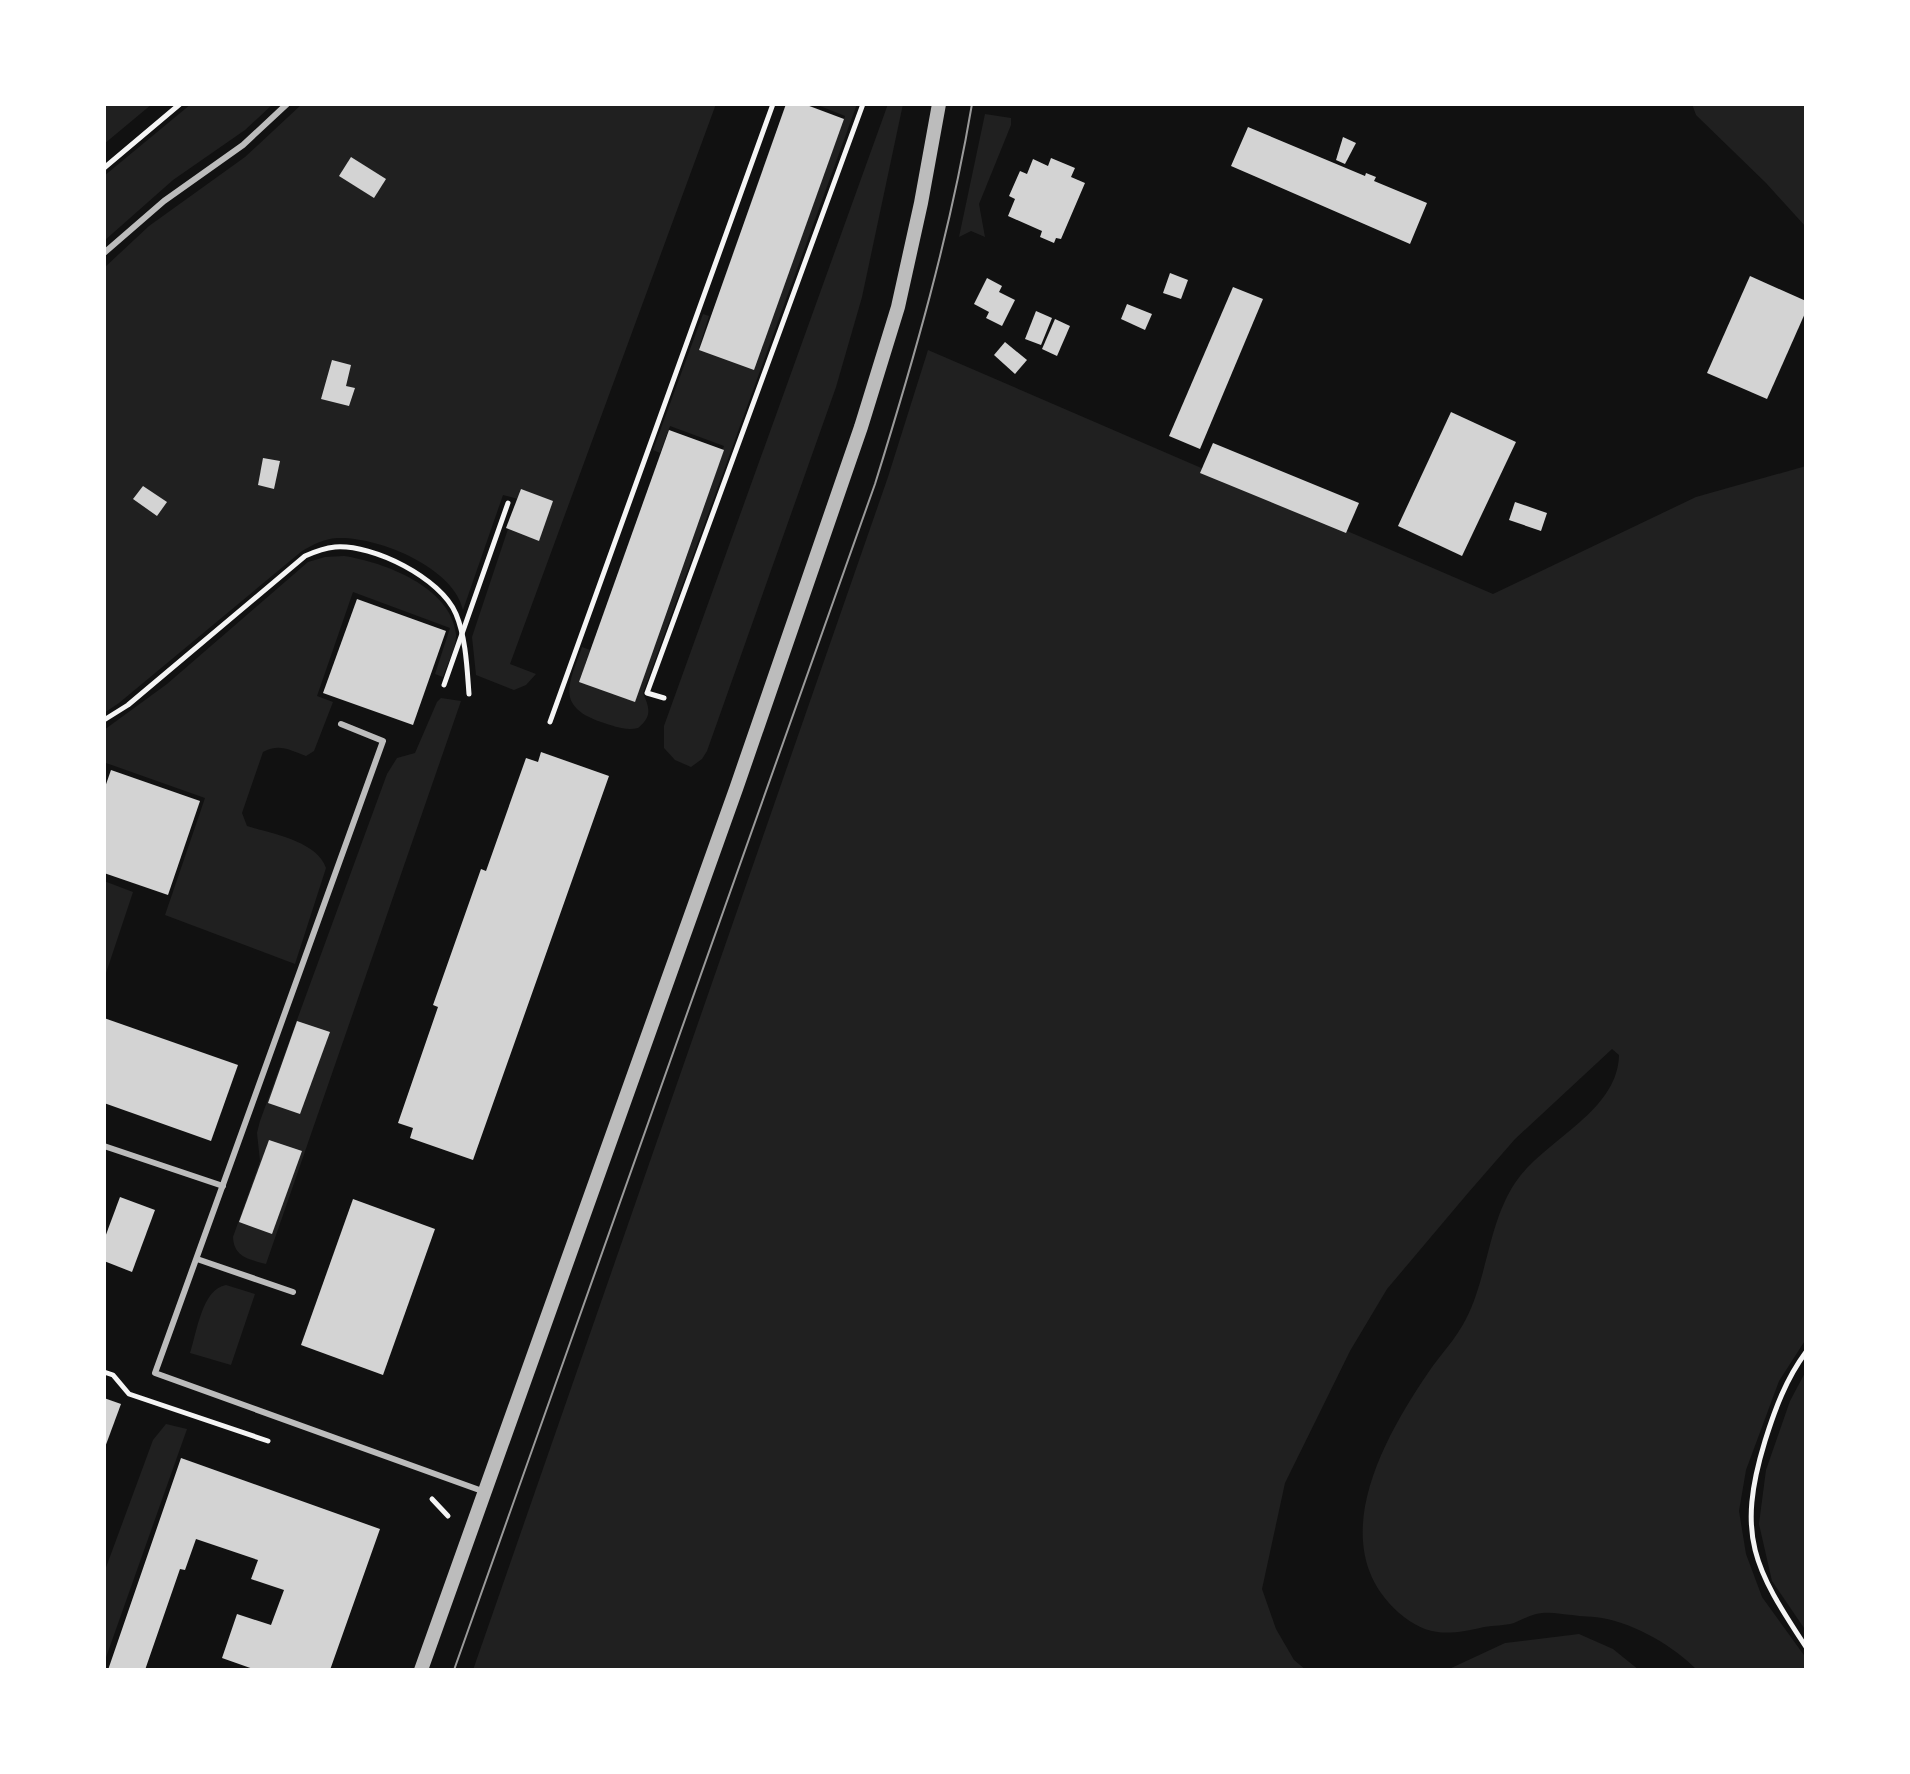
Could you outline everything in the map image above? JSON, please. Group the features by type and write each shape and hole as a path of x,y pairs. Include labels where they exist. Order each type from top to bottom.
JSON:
{"street":[{"path":"421,1670 736,789 861,427 898,307 939,104"}],"lane":[{"path":"104,253 164,201 243,145 287,104"},
{"path":"341,724 383,741 155,1373 485,1492"},
{"path":"104,1146 223,1186"},
{"path":"197,1259 293,1292"}],"path":[{"path":"104,168 180,104"},
{"path":"550,722 773,104"},
{"path":"664,698 647,693 863,104"},
{"path":"444,685 508,503"},
{"path":"104,720 128,705 305,556 336,547 401,563 450,602 457,616 469,694"},
{"path":"1806,1352 1786,1383 1773,1414 1752,1486 1750,1520 1753,1545 1770,1591 1806,1647"}],"shaded area":[{"path":"104,104 152,104 104,144"},
{"path":"191,104 273,104 245,130 173,180 104,241 104,176"},
{"path":"302,104 716,104 510,664 536,674 526,685 514,690 476,675 472,637 518,499 503,495 463,610 457,594 445,580 412,557 372,542 337,538 323,541 302,551 104,713 104,268 149,226 245,157"},
{"path":"815,104 857,104 643,693 648,715 643,724 633,729 601,722 586,716 571,701 569,692 573,672 582,647 590,650 581,677 636,696 724,446 670,426 660,453 653,450 703,314 709,316 699,348 754,367 845,116"},
{"path":"888,104 903,104 862,297 836,387 707,751 691,767 675,760 664,748 664,726"},
{"path":"1692,104 1806,104 1806,227 1696,115"},
{"path":"985,114 1011,118 1011,125 979,204 985,237 971,231 959,237"},
{"path":"928,350 1493,594 1696,497 1806,466 1806,1339 1779,1381 1746,1470 1739,1511 1746,1554 1762,1597 1806,1658 1806,1670 1697,1670 1653,1637 1628,1625 1595,1617 1541,1613 1506,1625 1452,1632 1433,1631 1404,1617 1379,1590 1366,1561 1363,1529 1367,1496 1393,1431 1466,1319 1499,1216 1515,1183 1606,1093 1615,1075 1619,1055 1612,1049 1515,1139 1468,1193 1387,1289 1350,1351 1285,1483 1262,1589 1276,1629 1294,1660 1306,1670 473,1670 888,477"},
{"path":"344,556 396,571 429,590 451,617 456,639 443,677 435,674 450,628 353,592 317,696 333,702 314,751 306,756 279,748 263,752 242,813 247,826 304,845 321,859 326,868 295,964 165,915 205,798 106,763 104,766 104,730 167,684 308,562"},
{"path":"441,698 461,701 266,1264 253,1260 239,1253 233,1237 260,1161 257,1133 260,1121 387,774 397,758 415,753"},
{"path":"104,881 133,892 104,979"},
{"path":"226,1285 255,1294 231,1365 190,1353 206,1303 211,1294"},
{"path":"1806,1371 1806,1631 1772,1581 1759,1524 1766,1470 1790,1401"},
{"path":"166,1424 187,1429 104,1663 104,1573 153,1440"},
{"path":"1579,1634 1613,1649 1639,1670 1447,1670 1505,1643"}],"building":[{"path":"786,104 804,104 844,119 754,370 699,350"},
{"path":"1248,127 1365,176 1366,173 1376,177 1374,181 1427,203 1410,244 1231,166"},
{"path":"1343,137 1356,143 1345,164 1336,160"},
{"path":"351,157 386,179 374,198 339,176"},
{"path":"1051,158 1075,168 1071,177 1085,183 1061,239 1056,238 1054,243 1040,237 1042,231 1008,216 1015,199 1009,196 1020,171 1027,174 1033,159 1048,166"},
{"path":"1170,273 1188,280 1181,299 1163,293"},
{"path":"1750,276 1806,301 1806,311 1767,399 1707,373"},
{"path":"987,278 1002,286 999,292 1015,300 1002,326 986,318 989,312 974,304"},
{"path":"1233,287 1263,299 1200,449 1169,436"},
{"path":"1127,304 1152,314 1145,330 1121,319"},
{"path":"1036,311 1052,318 1041,345 1025,339"},
{"path":"1055,319 1070,326 1057,356 1042,349"},
{"path":"1005,342 1027,360 1015,374 994,355"},
{"path":"332,360 351,365 346,386 355,388 349,406 321,399"},
{"path":"1451,412 1516,442 1462,556 1398,526"},
{"path":"669,430 724,450 635,702 579,682"},
{"path":"1213,443 1359,503 1346,533 1200,473"},
{"path":"263,458 280,461 274,489 258,485"},
{"path":"143,486 167,502 157,516 133,499"},
{"path":"521,489 553,501 539,541 506,528"},
{"path":"1515,502 1547,513 1541,531 1509,520"},
{"path":"357,599 446,631 413,725 323,693"},
{"path":"541,752 609,776 473,1160 410,1138 413,1128 398,1123 438,1007 433,1005 481,869 486,871 526,758 538,762"},
{"path":"111,770 200,801 168,895 104,873 104,790"},
{"path":"104,1018 238,1065 211,1141 104,1103"},
{"path":"297,1021 330,1032 300,1114 268,1103"},
{"path":"269,1140 302,1151 272,1234 239,1222"},
{"path":"120,1197 155,1210 132,1272 104,1261 104,1240"},
{"path":"353,1199 435,1229 383,1375 301,1345"},
{"path":"104,1398 121,1404 104,1450"},
{"path":"181,1458 380,1529 330,1670 256,1670 222,1658 237,1614 271,1625 284,1590 251,1579 258,1560 196,1539 185,1570 180,1569 145,1670 108,1670"}],"tram line":[{"path":"454,1670 875,484 930,296 972,104"}]}
